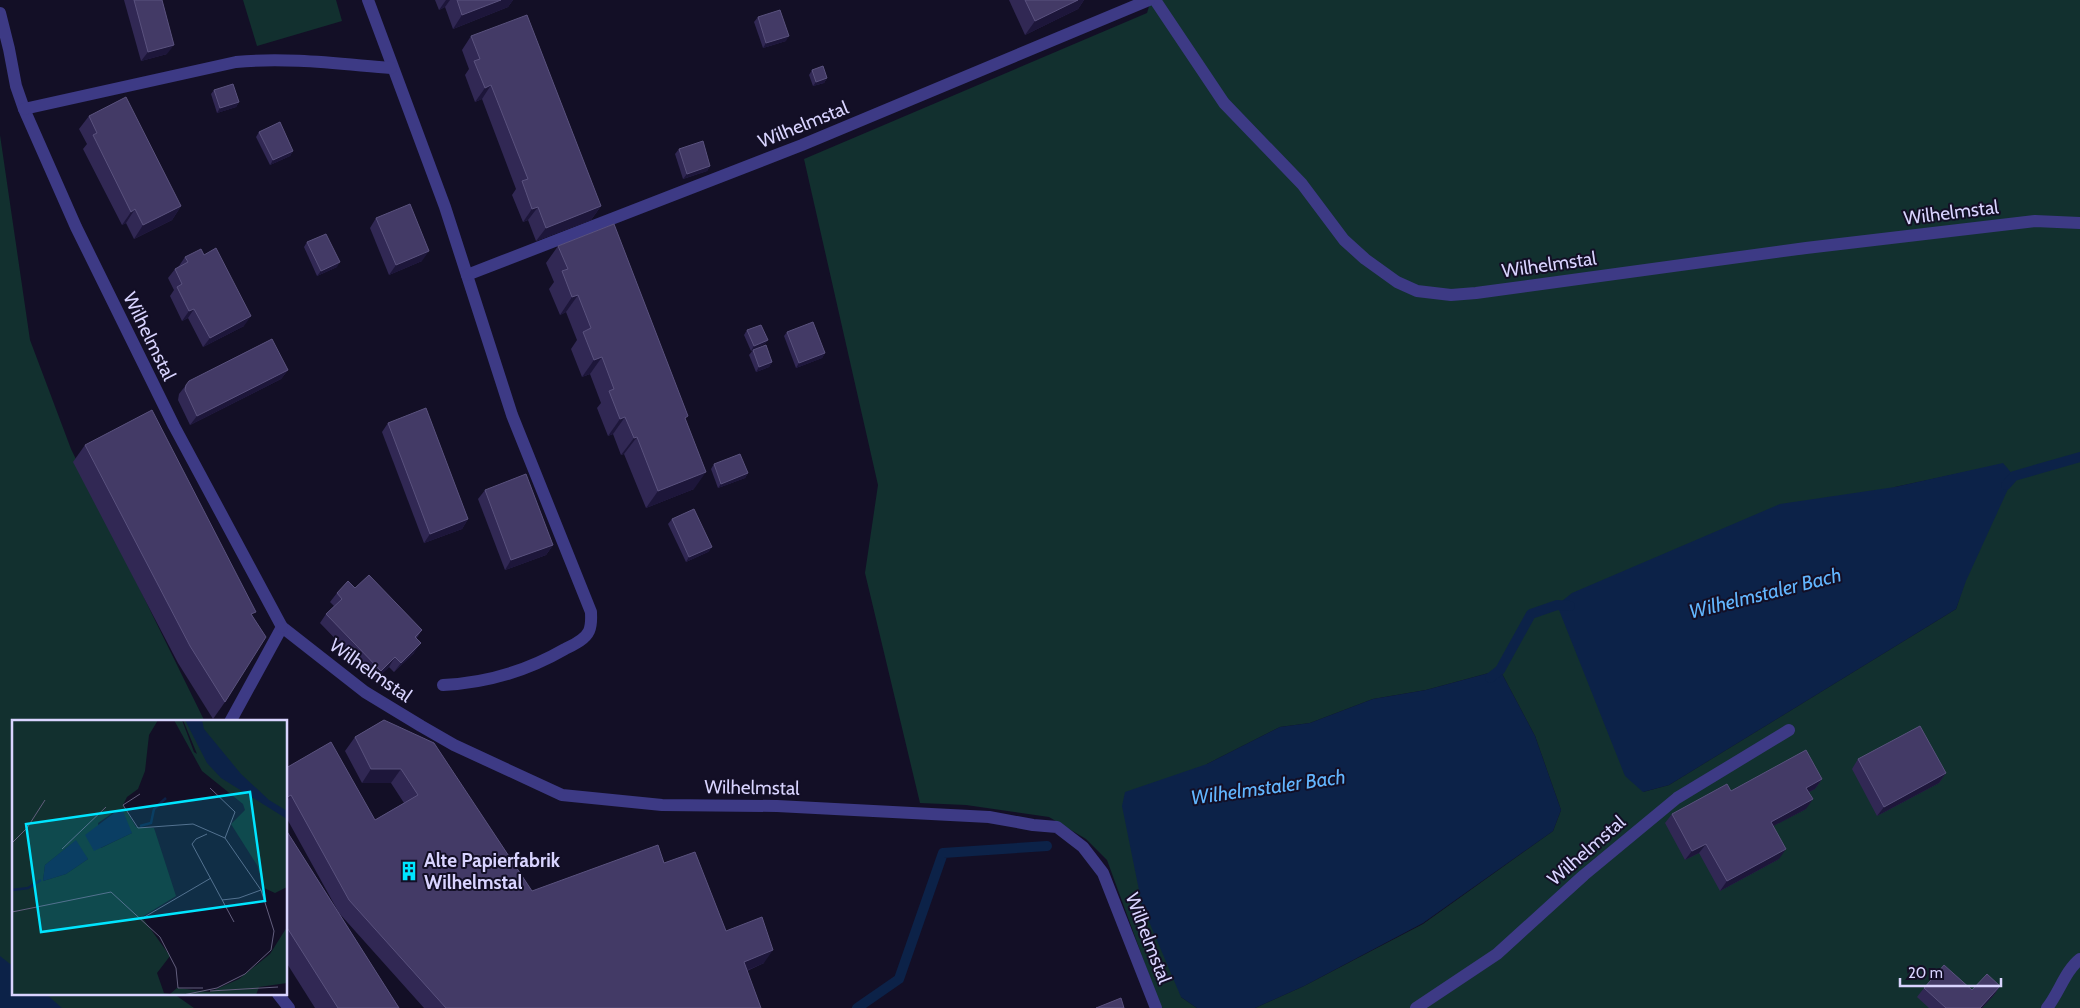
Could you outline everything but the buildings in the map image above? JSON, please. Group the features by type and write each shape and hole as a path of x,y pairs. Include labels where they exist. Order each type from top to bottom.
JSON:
{"street":[{"name":"Wilhelmstal","path":"368,0 391,68 441,198 512,415 592,619 589,631 581,640 534,666 485,680 443,684"},
{"name":"Wilhelmstal","path":"467,275 802,145 1149,0"},
{"name":"Wilhelmstal","path":"1155,0 1224,103 1302,184 1344,240 1387,276 1397,282 1428,293 1470,294 1806,248 2035,221 2080,223"},
{"name":"Wilhelmstal","path":"0,13 16,86 76,227 174,426 282,627 365,692 420,726 454,745 562,794 662,805 777,806 988,817 1057,827 1083,847 1104,873 1156,1008"},
{"path":"24,108 236,62 260,59 301,60 391,68"},
{"path":"231,720 282,627"},
{"name":"Wilhelmstal","path":"1416,1008 1497,954 1584,875 1677,798 1789,730"},
{"path":"2047,1008 2056,997 2074,964 2080,959"},
{"path":"279,996 288,1008"}],"green space":[{"path":"243,0 336,0 342,21 257,46"},
{"path":"1151,0 2080,0 2080,1008 1255,1008 1304,986 1423,924 1553,831 1561,810 1535,736 1500,670 1426,690 1373,699 1310,723 1280,727 1207,764 1181,997 1197,1008 1161,1008 1107,860 1086,839 1049,817 966,805 920,803 865,573 878,485 804,159 1147,13","holes":["2003,464 1956,609 1669,785 1643,792 1895,487"]},
{"path":"0,135 30,340 71,449 204,720 12,720 12,996 177,996 194,1008 0,1008"}],"water":[{"path":"2003,463 2014,476 1966,581 1956,609 1669,785 1643,792 1625,776 1557,605 1572,593 1780,504 1895,487"},
{"path":"1500,670 1535,736 1561,810 1553,831 1423,923 1304,986 1255,1008 1197,1008 1181,997 1142,905 1122,806 1125,792 1207,764 1280,727 1310,723 1373,699 1426,690"},
{"path":"0,956 12,965 12,996 48,996 62,1008 0,1008"}],"waterway":[{"name":"Wilhelmstaler Bach","path":"2006,485 2014,476 2080,457"},
{"name":"Wilhelmstaler Bach","path":"1490,678 1500,670 1531,614 1557,605 1570,606"},
{"name":"Wilhelmstaler Bach","path":"857,1008 899,979 943,853 1047,846"}],"place":[{"name":"Alte Papierfabrik Wilhelmstal","path":"409,871"}]}
